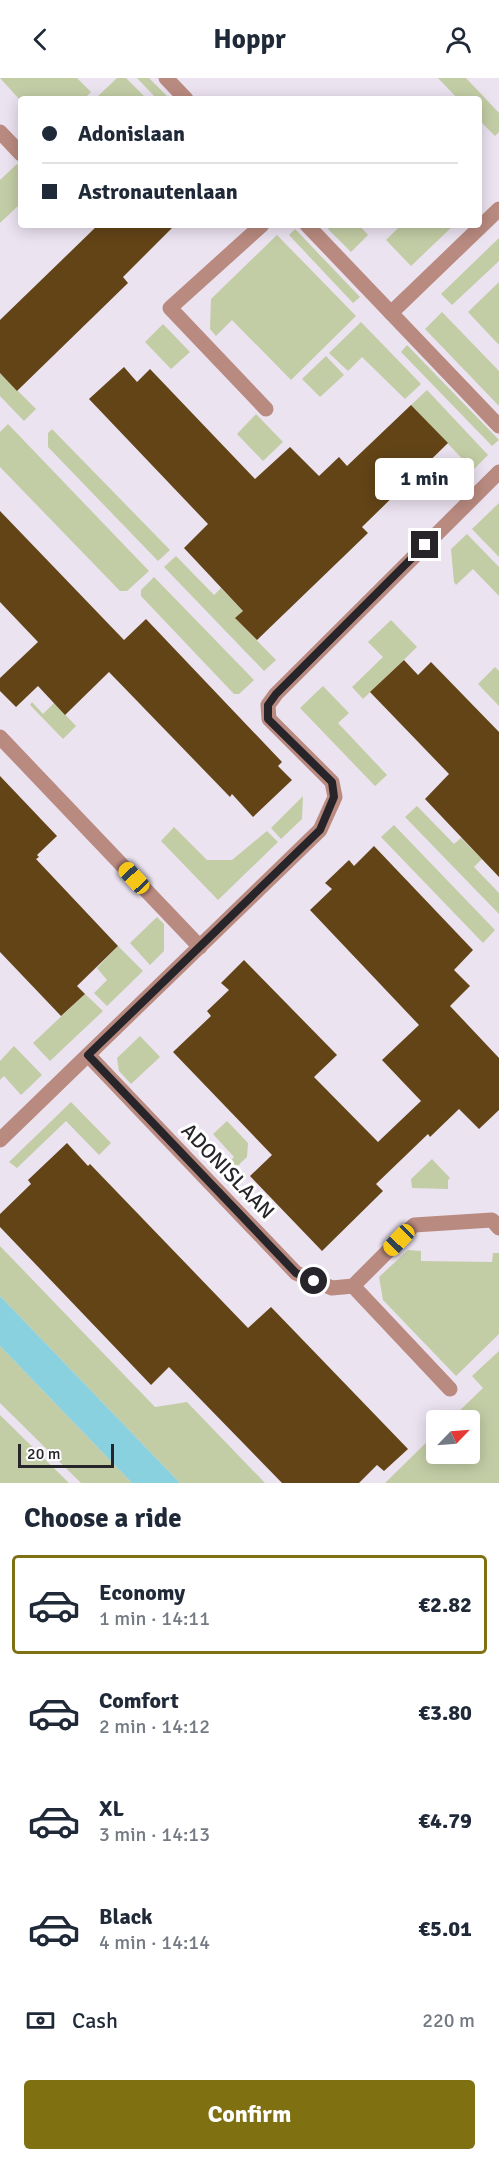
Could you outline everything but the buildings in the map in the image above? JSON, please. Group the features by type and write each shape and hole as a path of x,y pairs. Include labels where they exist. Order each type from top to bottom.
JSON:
{"street":[{"path":"166,78 183,96"},
{"path":"0,132 18,151"},
{"path":"482,225 499,209"},
{"path":"259,228 170,308 266,409"},
{"path":"310,228 499,426"},
{"path":"391,313 479,228"},
{"path":"0,1140 320,830 334,797 332,782 268,719 268,705 276,694 499,472"},
{"path":"0,737 200,947"},
{"name":"ADONISLAAN","path":"88,1055 296,1273 332,1288 353,1286"},
{"path":"450,1389 353,1286 414,1225 492,1220 499,1228"}],"green space":[{"path":"0,78 77,78 91,92 87,96 18,98"},
{"path":"117,78 126,78 144,96 98,96"},
{"path":"137,78 149,78 167,96 154,96"},
{"path":"438,78 466,78 499,113 499,132 495,136 482,123 482,96 455,96"},
{"path":"17,164 18,206 0,223 0,180"},
{"path":"362,228 368,235 351,252 328,229"},
{"path":"398,228 451,228 411,266 386,240"},
{"path":"295,229 360,297 353,303 289,235"},
{"path":"277,235 356,316 291,380 232,320 216,336 210,329 211,299"},
{"path":"499,238 499,261 452,305 441,294"},
{"path":"499,282 499,345 468,312"},
{"path":"442,312 499,371 499,406 425,329"},
{"path":"361,322 421,384 405,399 362,357 348,371 329,353"},
{"path":"163,324 190,352 171,369 145,342"},
{"path":"407,345 499,440 492,446 401,352"},
{"path":"326,356 344,375 320,397 302,379"},
{"path":"0,373 36,409 24,421 0,396"},
{"path":"427,390 488,455 473,470 411,405"},
{"path":"256,414 283,442 263,461 237,434"},
{"path":"8,424 149,571 127,591 120,591 0,467 0,432"},
{"path":"52,429 170,550 158,561 48,447 48,433"},
{"path":"499,503 499,557 472,529"},
{"path":"467,534 499,567 499,596 473,569 456,585 454,582 451,549"},
{"path":"176,556 214,595 221,588 243,611 236,619 276,660 264,671 164,567"},
{"path":"154,577 254,680 239,694 234,694 141,596 141,590"},
{"path":"391,620 417,647 363,699 352,687 383,657 368,642"},
{"path":"495,667 499,671 499,706 478,684"},
{"path":"323,686 349,713 338,723 387,775 375,786 300,708"},
{"path":"32,702 43,714 54,703 76,726 63,739 30,705"},
{"path":"303,796 302,819 281,839 271,828"},
{"path":"417,806 454,844 461,838 482,859 474,867 499,893 499,914 405,817"},
{"path":"394,825 495,930 483,943 381,837"},
{"path":"174,827 207,860 232,860 267,831 278,842 218,900 161,841"},
{"path":"157,917 164,924 164,951 150,965 130,943"},
{"path":"118,946 143,971 107,1006 94,993 107,980 97,968"},
{"path":"85,994 103,1011 50,1061 33,1043"},
{"path":"140,1036 160,1057 131,1084 119,1071 117,1058"},
{"path":"14,1046 42,1075 21,1095 4,1076 0,1080 0,1061"},
{"path":"71,1102 111,1143 99,1155 66,1121 17,1168 9,1162"},
{"path":"227,1121 248,1143 247,1157 229,1174 225,1174 222,1170 234,1157 213,1134"},
{"path":"432,1159 450,1178 448,1189 412,1188 411,1179"},
{"path":"0,1246 155,1407 187,1402 265,1483 180,1483 0,1296"},
{"path":"408,1250 421,1251 421,1261 492,1262 493,1253 499,1253 499,1334 456,1376 383,1300 379,1277"},
{"path":"0,1346 132,1483 81,1483 0,1403"},
{"path":"499,1351 499,1483 385,1483 426,1443 426,1464 480,1464 480,1410 460,1410 483,1388 472,1376"},
{"path":"0,1415 69,1483 0,1483"}],"water":[{"path":"0,1296 180,1483 132,1483 0,1346"}],"route":[{"path":"314,1281 296,1273 88,1055 320,830 334,797 332,782 268,719 268,705 276,694 425,545"}]}
